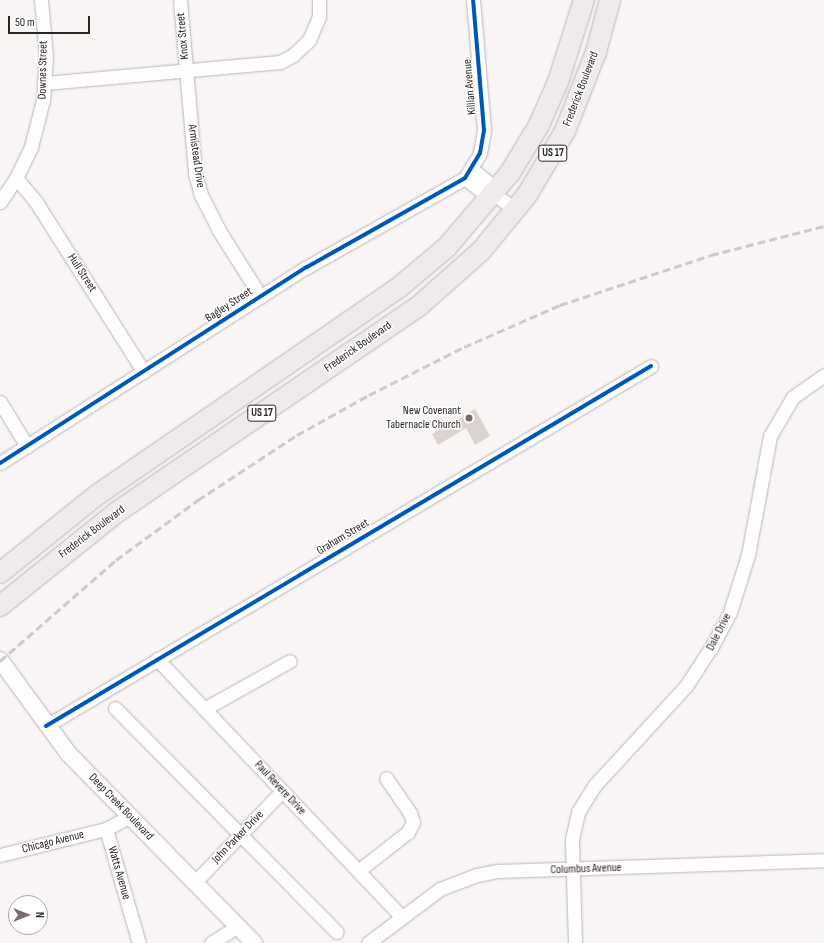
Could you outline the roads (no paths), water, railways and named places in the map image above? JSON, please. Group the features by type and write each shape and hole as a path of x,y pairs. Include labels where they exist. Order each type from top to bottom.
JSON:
{"main road":[{"name":"Frederick Boulevard","path":"0,572 97,494 397,290 448,247 494,194 525,149 554,93 584,0"},
{"name":"Frederick Boulevard","path":"0,606 117,512 420,305 481,251 516,210 545,168 565,131 593,59 610,0"}],"street":[{"name":"Downes Street","path":"0,202 16,178 38,124 45,83 41,0"},
{"name":"Knox Street","path":"180,0 186,71"},
{"path":"45,83 268,65 293,55 315,29 319,0"},
{"name":"Killian Avenue","path":"469,174 480,153 484,130 473,0"},
{"name":"Armistead Drive","path":"186,71 196,173 201,195 218,229 261,297"},
{"path":"469,174 493,186 494,194 516,210"},
{"name":"Bagley Street","path":"0,463 347,243 469,174"},
{"name":"Hull Street","path":"16,178 36,202 144,372"},
{"name":"Graham Street","path":"46,726 651,366"},
{"name":"Dale Drive","path":"575,943 573,869 574,824 585,799 686,686 723,626 748,555 770,436 793,397 824,375"},
{"path":"0,402 27,446"},
{"name":"Deep Creek Boulevard","path":"0,660 46,726 130,816 254,943"},
{"name":"Paul Revere Drive","path":"157,660 402,917"},
{"path":"204,709 290,661"},
{"path":"115,708 337,932"},
{"path":"358,871 408,832 413,822 410,813 386,778"},
{"name":"John Parker Drive","path":"195,882 282,791"},
{"path":"106,829 130,816"},
{"name":"Chicago Avenue","path":"0,855 106,829"},
{"name":"Watts Avenue","path":"106,829 139,943"},
{"name":"Columbus Avenue","path":"368,943 440,889 478,875 573,869 824,860"},
{"path":"210,943 238,926"}],"railway":[{"path":"0,661 116,560 198,500 297,435 369,395 464,347 560,305 711,255 824,226"}],"place":[{"name":"New Covenant Tabernacle Church","path":"469,418"}]}
